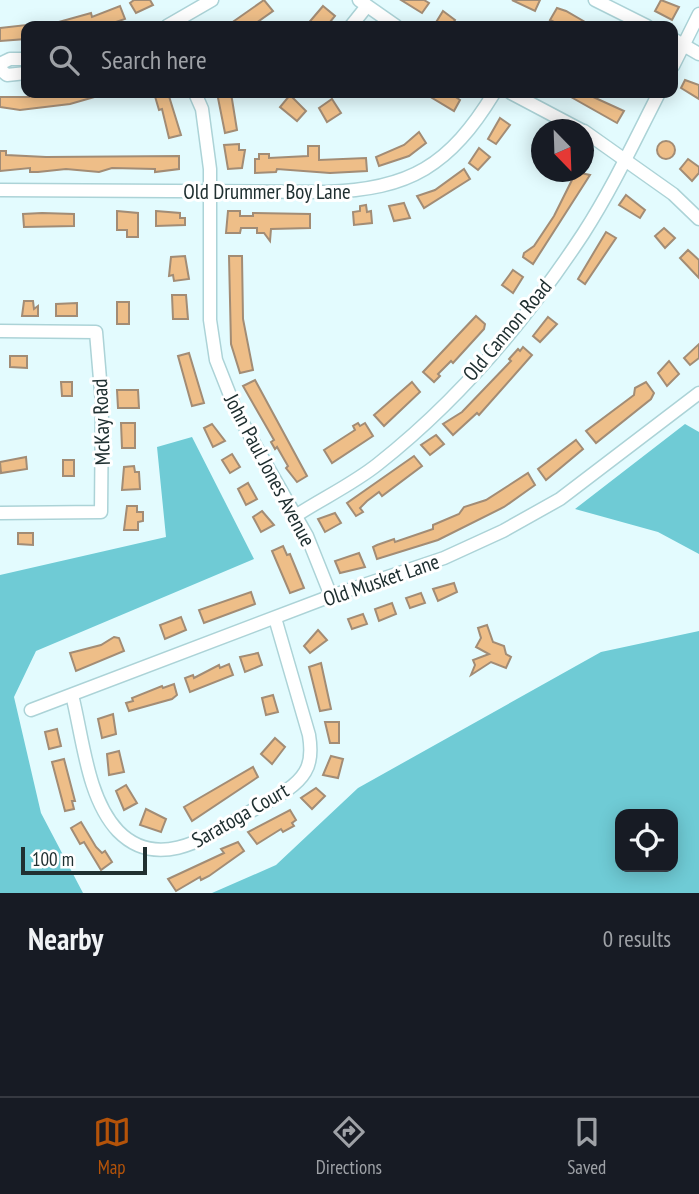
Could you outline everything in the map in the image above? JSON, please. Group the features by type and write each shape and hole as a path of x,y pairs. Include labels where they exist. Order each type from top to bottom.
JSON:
{"street":[{"path":"176,21 212,0"},
{"path":"595,0 637,21"},
{"path":"354,21 363,3 389,21"},
{"path":"699,14 678,42 699,54"},
{"path":"21,59 10,59 0,67 8,75 21,74"},
{"name":"John Paul Jones Avenue","path":"197,98 205,125 211,192 210,320 216,360 237,413 296,515 331,596"},
{"name":"Old Drummer Boy Lane","path":"0,190 359,191 396,183 436,161 456,146 491,98"},
{"path":"521,98 561,119"},
{"name":"Old Cannon Road","path":"296,515 375,466 446,403 517,324 583,233 656,98"},
{"path":"594,138 673,194 699,219"},
{"name":"McKay Road","path":"0,331 96,332 102,403 101,512 0,513"},
{"name":"Old Musket Lane","path":"32,710 331,596 444,558 529,519 590,478 699,393"},
{"name":"Saratoga Court","path":"72,695 96,792 113,825 130,842 149,850 189,845 279,794 305,772 311,748 309,735 275,618"}],"shaded area":[{"path":"685,424 699,432 699,554 658,532 575,509"},
{"path":"192,437 254,559 36,651 14,697 41,813 83,893 0,893 0,575 166,537 157,447"},
{"path":"699,631 699,893 212,893 276,865 358,788 601,652"}],"building":[{"path":"134,0 150,0 153,5 136,13 130,3"},
{"path":"264,0 273,11 259,21 234,21"},
{"path":"401,0 424,0 429,3 422,13"},
{"path":"512,0 540,0 535,11"},
{"path":"661,0 679,7 672,20 655,11"},
{"path":"120,6 125,19 62,21 91,13 92,17"},
{"path":"323,6 335,16 331,21 310,21"},
{"path":"557,8 583,21 552,21 550,20"},
{"path":"443,11 455,20 454,21 437,21"},
{"path":"21,26 21,39 0,41 0,28"},
{"path":"685,80 699,85 699,99 681,88"},
{"path":"0,97 91,98 70,104 20,110 0,107"},
{"path":"155,98 170,98 181,135 169,138 162,109 159,110"},
{"path":"218,98 232,98 237,130 225,133"},
{"path":"288,98 293,98 306,111 297,121 280,107"},
{"path":"432,98 457,98 460,100 454,111"},
{"path":"573,98 595,98 624,111 617,123"},
{"path":"332,99 341,113 327,122 319,108"},
{"path":"500,118 510,125 496,144 488,139"},
{"path":"419,132 426,143 409,156 379,166 376,157 404,145"},
{"path":"662,141 670,141 675,150 673,157 662,159 657,154 657,146"},
{"path":"239,144 239,150 245,150 242,168 228,169 224,145"},
{"path":"308,146 319,146 319,160 366,158 367,171 330,173 277,169 276,172 255,173 255,159 259,159 259,154 269,154 269,158 308,156"},
{"path":"479,148 490,157 478,170 469,163"},
{"path":"0,151 6,151 6,155 46,157 179,156 179,169 155,172 155,169 112,168 99,172 66,169 30,172 30,168 0,171"},
{"path":"688,159 699,167 699,173 692,181 680,169"},
{"path":"464,169 470,179 424,208 417,196 435,190"},
{"path":"571,182 586,182 533,264 523,257 524,253 534,246 554,216"},
{"path":"626,195 645,210 640,218 619,205"},
{"path":"404,203 410,218 394,221 389,206"},
{"path":"366,205 367,212 371,211 372,223 354,225 353,212 360,211 360,206"},
{"path":"117,211 138,213 138,237 127,237 127,230 117,230"},
{"path":"156,211 180,213 180,218 185,218 185,225 156,226"},
{"path":"228,211 240,211 240,216 253,216 253,213 310,214 310,228 271,229 270,241 264,233 257,233 257,228 241,228 240,233 226,233"},
{"path":"23,214 74,214 74,226 24,227"},
{"path":"664,228 675,238 665,248 655,236"},
{"path":"606,232 616,238 585,284 578,279"},
{"path":"688,250 699,260 699,278 680,258"},
{"path":"185,256 189,279 174,281 173,275 169,276 171,257"},
{"path":"229,256 242,256 243,319 253,370 240,373 231,344"},
{"path":"513,270 523,277 513,293 502,285"},
{"path":"172,295 186,295 188,319 173,319"},
{"path":"24,301 33,301 34,309 38,306 38,316 22,316"},
{"path":"117,302 129,302 129,324 117,324"},
{"path":"77,303 77,316 56,316 56,304"},
{"path":"476,316 485,324 484,329 453,363 451,361 438,374 440,376 434,382 423,372"},
{"path":"548,317 557,324 540,342 533,336"},
{"path":"699,344 699,358 690,365 684,358"},
{"path":"523,347 532,355 479,415 477,413 453,435 443,424 462,412 511,361 509,359 518,349 520,351"},
{"path":"189,353 204,403 192,406 178,356"},
{"path":"10,356 27,356 27,368 10,367"},
{"path":"669,361 679,374 667,386 658,373"},
{"path":"255,380 307,476 297,482 286,468 288,466 277,447 275,449 271,442 274,440 243,386"},
{"path":"61,382 72,382 72,396 62,396"},
{"path":"412,382 420,392 384,426 374,415"},
{"path":"646,382 654,393 651,399 596,443 586,431 634,395 635,388"},
{"path":"117,390 138,390 139,408 118,408"},
{"path":"121,423 135,423 135,448 122,448"},
{"path":"358,423 360,426 365,423 373,436 332,463 324,450 355,430 353,426"},
{"path":"212,424 225,441 213,447 204,428"},
{"path":"436,435 444,444 430,455 421,445"},
{"path":"576,440 583,449 546,480 538,469"},
{"path":"232,454 240,467 230,473 222,460"},
{"path":"414,456 422,466 382,496 379,492 367,501 360,508 363,512 356,516 347,503"},
{"path":"26,457 27,469 1,473 0,462"},
{"path":"63,460 74,460 74,476 63,476"},
{"path":"134,466 135,472 139,472 140,489 122,490 124,467"},
{"path":"528,473 535,485 504,507 438,540 377,559 373,547 433,529 433,525 459,514 464,507 486,500"},
{"path":"248,483 257,499 246,505 238,489"},
{"path":"127,506 137,506 137,512 143,512 143,521 138,522 138,530 124,530"},
{"path":"262,511 274,525 261,532 253,517"},
{"path":"335,513 341,523 325,532 318,519"},
{"path":"18,533 33,533 33,545 18,544"},
{"path":"283,546 287,555 290,554 304,588 290,593 272,551"},
{"path":"359,553 365,567 340,573 335,561"},
{"path":"454,583 457,592 438,601 433,589"},
{"path":"251,592 255,604 204,623 199,610"},
{"path":"421,593 425,603 410,608 406,598"},
{"path":"392,603 396,614 379,621 375,609"},
{"path":"363,614 367,624 352,629 348,619"},
{"path":"181,617 186,630 165,639 160,625"},
{"path":"487,625 493,642 504,646 506,654 511,657 506,668 491,662 471,675 475,665 473,660 489,654 476,647 481,638 478,628"},
{"path":"318,630 327,640 310,653 304,646"},
{"path":"114,637 119,638 124,651 76,671 70,653 101,645"},
{"path":"258,653 262,665 245,672 240,657"},
{"path":"321,663 331,709 320,711 309,667"},
{"path":"229,664 233,675 190,692 185,678 193,675 194,678 219,665 220,668"},
{"path":"174,684 177,695 172,699 129,711 126,703 133,701 132,698"},
{"path":"273,695 278,712 266,715 262,698"},
{"path":"113,714 116,734 102,738 98,719"},
{"path":"325,722 339,722 339,743 330,743"},
{"path":"57,729 61,746 49,749 45,732"},
{"path":"275,738 285,747 272,764 261,754"},
{"path":"119,751 124,772 109,775 107,754"},
{"path":"331,756 343,759 338,778 323,775"},
{"path":"64,759 75,801 72,801 74,809 65,811 52,762"},
{"path":"253,767 258,777 192,821 184,807"},
{"path":"126,785 137,803 124,810 116,791"},
{"path":"316,788 325,796 312,809 301,798"},
{"path":"146,809 166,819 161,832 140,825"},
{"path":"290,810 296,820 292,823 294,826 283,832 281,829 257,844 248,832"},
{"path":"81,822 96,847 102,853 105,851 112,862 101,870 84,842 80,844 71,828"},
{"path":"238,842 244,851 209,876 201,880 200,877 176,891 168,879 224,853 221,849"}]}
